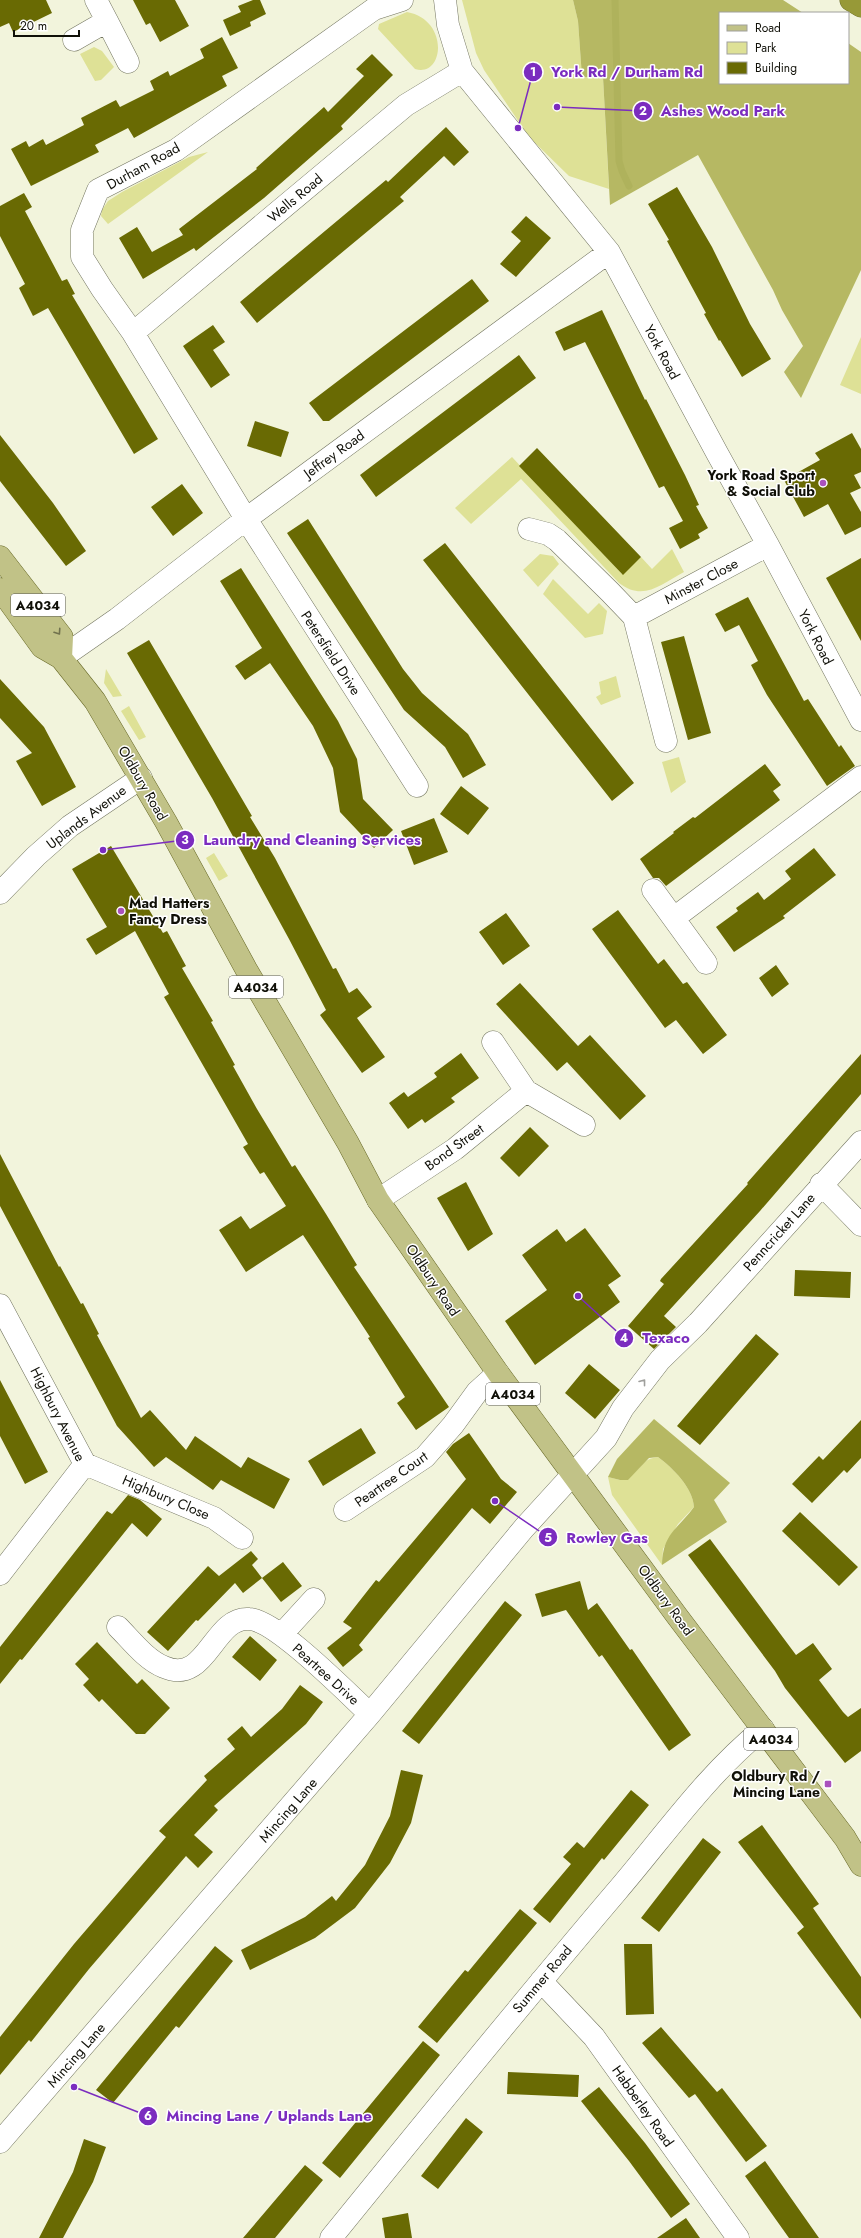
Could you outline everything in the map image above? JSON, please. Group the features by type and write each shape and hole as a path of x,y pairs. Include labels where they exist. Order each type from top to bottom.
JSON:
{"highway":[{"path":"851,0 861,6"}],"main road":[{"name":"A4034","path":"0,557 62,637 62,658"},
{"name":"Oldbury Road","path":"0,589 42,646 62,658 95,701 141,778 246,969 348,1143 378,1200 498,1373 845,1838 861,1865"}],"street":[{"path":"96,0 128,62"},
{"name":"Durham Road","path":"246,519 134,333 102,289 82,257 82,230 98,190 176,150 374,9 402,0"},
{"name":"York Road","path":"445,0 448,25 462,71 609,252 861,720"},
{"path":"74,40 107,21"},
{"name":"Wells Road","path":"134,333 406,105 462,71"},
{"name":"Jeffrey Road","path":"62,658 117,619 246,519 609,252"},
{"name":"Petersfield Drive","path":"246,519 417,786"},
{"path":"529,529 548,534 557,540 634,617 666,741"},
{"name":"Minster Close","path":"634,617 768,545"},
{"path":"674,918 861,777"},
{"name":"Uplands Avenue","path":"0,893 36,856 70,826 141,778"},
{"path":"653,890 706,963"},
{"path":"493,1042 526,1091 584,1126"},
{"name":"Bond Street","path":"378,1200 455,1149 526,1091"},
{"name":"Penncricket Lane","path":"572,1474 606,1438 619,1431 661,1383 698,1323 821,1184 861,1142"},
{"path":"821,1184 861,1225"},
{"name":"Highbury Avenue","path":"0,1305 86,1464 0,1574"},
{"name":"Peartree Court","path":"345,1510 425,1457 453,1424 477,1392 498,1373"},
{"name":"Highbury Close","path":"86,1464 214,1518 242,1538"},
{"name":"Mincing Lane","path":"0,2142 370,1714 481,1578 572,1474"},
{"name":"Peartree Drive","path":"282,1634 314,1599"},
{"name":"Peartree Drive","path":"118,1627 150,1658 164,1667 180,1671 193,1666 232,1622 247,1618 260,1620 282,1634 370,1714"},
{"name":"Summer Road","path":"331,2238 541,1980 735,1751 763,1729"},
{"name":"Habberley Road","path":"541,1980 594,2037 738,2238"}],"green space":[{"path":"462,0 573,0 578,21 582,77 603,77 609,189 569,176 529,137 484,70 476,53"},
{"path":"407,12 421,17 430,26 436,36 438,47 437,57 432,65 425,69 415,69 378,29 379,24"},
{"path":"94,47 102,51 114,67 101,80 95,81 80,54"},
{"path":"208,152 108,224 101,216 102,210 108,201 122,192 189,157"},
{"path":"861,337 861,394 840,385"},
{"path":"512,457 622,574 641,557 652,569 672,549 684,572 660,586 644,591 636,591 619,583 521,479 471,524 455,508"},
{"path":"540,554 553,556 559,564 538,587 523,570"},
{"path":"553,579 588,614 599,603 607,611 603,634 585,638 543,594"},
{"path":"106,669 122,696 113,697 104,683"},
{"path":"616,676 621,697 601,705 596,697 601,694 599,682"},
{"path":"129,706 146,737 139,740 121,711"},
{"path":"679,757 686,782 671,793 662,762"},
{"path":"214,853 228,876 219,881 206,858"},
{"path":"658,1457 681,1479 690,1493 694,1507 678,1524 663,1549 662,1565 612,1495 608,1477 620,1480 634,1473 649,1459"}],"shaded area":[{"path":"573,0 783,0 801,12 719,12 719,84 849,84 849,44 861,52 861,270 801,398 784,372 803,346 698,155 610,205 603,77 582,77 578,21"},
{"path":"654,1419 730,1483 714,1500 727,1522 662,1565 663,1554 668,1539 694,1507 693,1500 686,1486 676,1473 658,1457 649,1458 628,1480 608,1477 617,1459"}],"building":[{"path":"0,0 46,0 52,13 13,32 9,23 0,27"},
{"path":"133,0 175,0 189,26 160,42 150,23 146,25"},
{"path":"253,0 260,0 266,14 250,22 251,26 230,36 223,20 241,12 238,6"},
{"path":"222,37 238,68 222,76 227,86 134,138 128,128 95,145 99,152 31,186 11,149 26,141 29,147 43,139 46,145 84,125 81,118 116,100 120,107 154,90 150,81 168,71 170,76 204,58 200,49"},
{"path":"372,54 393,75 341,126 343,129 264,198 196,251 194,248 143,279 119,238 137,227 152,252 183,235 179,229 257,169 256,168 324,107 328,112 364,76 356,69"},
{"path":"446,127 469,152 454,166 444,156 400,197 404,201 257,323 240,302 386,180 388,182"},
{"path":"677,187 712,247 750,324 771,359 742,377 704,314 706,313 667,241 669,240 648,204"},
{"path":"24,193 32,207 25,211 62,281 67,279 75,294 72,295 158,439 134,454 48,308 33,316 19,288 25,284 0,236 0,206"},
{"path":"526,216 551,238 516,277 500,264 521,241 511,232"},
{"path":"472,279 489,301 329,421 323,421 309,403"},
{"path":"602,310 645,400 646,399 685,475 699,505 696,506 708,528 698,534 700,538 680,549 669,528 683,521 664,486 659,488 585,342 564,351 555,332"},
{"path":"213,325 225,342 213,350 230,375 211,388 183,346"},
{"path":"519,355 536,378 376,497 360,475"},
{"path":"255,421 289,432 281,457 247,446"},
{"name":"York Road Sport & Social Club","path":"852,433 861,449 861,472 854,475 861,488 850,493 861,512 861,527 845,535 828,504 804,517 784,480 820,460 815,453"},
{"path":"0,435 53,503 86,551 66,566 0,481"},
{"path":"537,448 641,557 623,575 519,466"},
{"path":"182,484 203,513 173,536 151,507"},
{"path":"308,519 403,669 422,693 468,734 486,765 463,778 445,747 404,710 287,533"},
{"path":"445,543 634,783 612,801 423,560"},
{"path":"861,558 861,641 826,578"},
{"path":"241,568 338,721 357,759 363,799 393,830 374,848 340,812 333,768 313,726 270,663 245,680 235,666 262,648 220,581"},
{"path":"748,597 804,701 808,699 839,747 841,745 855,766 827,786 767,695 751,665 758,661 739,625 725,632 715,614"},
{"path":"684,636 711,733 688,740 661,642"},
{"path":"149,640 252,816 250,817 275,858 333,969 336,968 349,993 357,988 372,1007 357,1018 385,1057 362,1073 320,1015 326,1010 289,939 212,798 127,653"},
{"path":"0,679 44,727 76,787 42,806 16,761 32,753 0,718"},
{"path":"765,764 781,785 773,791 780,800 666,886 659,878 653,878 640,859 674,833 673,832 693,817 695,818"},
{"path":"461,786 489,808 468,835 440,814"},
{"path":"434,818 448,852 414,865 401,831"},
{"path":"111,846 163,933 167,931 186,966 182,968 213,1021 211,1022 235,1065 233,1066 257,1109 292,1167 295,1165 326,1214 357,1265 354,1267 449,1407 416,1430 397,1403 405,1397 368,1338 370,1337 303,1235 246,1272 219,1230 241,1216 250,1229 286,1206 264,1172 260,1174 243,1147 248,1144 164,997 169,994 135,931 96,955 86,939 107,927 72,869"},
{"path":"814,848 836,875 783,916 785,918 734,952 716,927 738,911 736,908 758,892 764,900 791,879 785,871"},
{"path":"618,910 658,964 664,959 683,984 687,982 727,1035 703,1054 676,1020 665,1028 592,929"},
{"path":"506,913 530,946 503,965 479,932"},
{"path":"776,965 789,984 772,997 759,978"},
{"path":"520,983 578,1046 590,1035 646,1096 620,1120 567,1062 557,1071 496,1004"},
{"path":"461,1053 479,1078 451,1098 455,1102 425,1123 422,1119 408,1129 389,1103 404,1092 408,1097 437,1077 434,1073"},
{"path":"861,1054 861,1094 760,1211 664,1316 676,1327 654,1349 628,1326 664,1284 660,1281 661,1279 748,1184 747,1183"},
{"path":"530,1127 549,1146 519,1177 500,1158"},
{"path":"0,1154 59,1267 60,1266 81,1304 83,1303 99,1334 97,1335 141,1418 150,1410 186,1450 195,1436 241,1468 248,1457 290,1479 274,1509 221,1480 213,1490 166,1457 154,1467 117,1426 0,1206"},
{"path":"466,1182 493,1234 468,1251 437,1198"},
{"path":"585,1228 621,1276 608,1285 620,1302 535,1365 505,1321 547,1290 522,1255 557,1229 566,1242"},
{"path":"795,1270 851,1272 850,1298 794,1296"},
{"path":"756,1334 779,1354 700,1445 677,1426"},
{"path":"589,1364 620,1390 595,1419 565,1393"},
{"path":"0,1380 48,1472 25,1484 0,1436"},
{"path":"861,1420 861,1458 847,1473 844,1470 812,1503 792,1484 819,1456 823,1460"},
{"path":"361,1428 376,1453 323,1486 308,1461"},
{"path":"469,1433 501,1479 517,1492 490,1524 472,1508 359,1645 363,1650 343,1667 327,1648 352,1628 343,1622 376,1580 379,1582 466,1479 446,1452 453,1444"},
{"path":"128,1495 140,1500 162,1519 147,1537 132,1523 22,1660 20,1659 0,1684 0,1647 107,1511 112,1514"},
{"path":"800,1512 858,1567 839,1586 782,1531"},
{"path":"710,1539 796,1655 813,1643 832,1669 819,1680 843,1712 848,1717 861,1708 861,1751 845,1763 785,1688 775,1671 688,1555"},
{"path":"251,1551 258,1559 252,1565 262,1578 243,1593 235,1583 198,1621 196,1620 168,1651 147,1632 208,1566 219,1576"},
{"path":"283,1562 302,1586 281,1602 262,1578"},
{"path":"580,1581 588,1610 597,1603 630,1650 632,1649 691,1735 669,1751 602,1655 599,1657 566,1610 542,1617 535,1594"},
{"path":"505,1601 522,1615 419,1744 402,1731"},
{"path":"250,1636 277,1660 260,1681 232,1657"},
{"path":"97,1642 137,1684 142,1679 170,1708 145,1734 136,1734 102,1699 99,1702 83,1685 89,1679 75,1664"},
{"path":"300,1685 323,1702 306,1724 214,1806 218,1810 194,1835 213,1852 198,1868 186,1856 89,1969 31,2042 29,2040 0,2075 0,2037 74,1944 166,1837 159,1831 207,1780 204,1776 235,1749 227,1739 242,1726 251,1737 282,1709"},
{"path":"401,1770 423,1775 411,1823 390,1863 355,1908 315,1938 250,1970 241,1950 305,1917 332,1896 336,1901 365,1865 390,1816"},
{"path":"631,1790 649,1805 604,1860 602,1858 550,1923 533,1909 571,1864 563,1857 577,1842 584,1848"},
{"path":"762,1825 819,1904 813,1908 861,1977 861,2019 797,1933 804,1927 738,1842"},
{"path":"703,1838 721,1852 659,1932 641,1918"},
{"path":"520,1909 537,1923 437,2043 418,2027 465,1970 468,1972"},
{"path":"624,1944 652,1944 654,2014 626,2015"},
{"path":"215,1946 233,1961 179,2028 176,2026 113,2103 96,2090"},
{"path":"661,2027 717,2092 722,2088 767,2146 746,2162 695,2094 689,2098 642,2043"},
{"path":"423,2041 440,2055 340,2178 322,2163"},
{"path":"508,2072 579,2075 578,2097 507,2094"},
{"path":"599,2087 645,2143 690,2204 671,2218 629,2161 581,2101"},
{"path":"466,2118 483,2132 438,2189 421,2176"},
{"path":"84,2139 106,2147 93,2182 63,2238 39,2238 73,2172"},
{"path":"765,2161 819,2238 789,2238 745,2176"},
{"path":"305,2165 323,2180 275,2238 243,2238"},
{"path":"408,2213 412,2238 385,2238 382,2218"},
{"path":"686,2218 700,2238 657,2238"}],"waterway":[{"path":"615,0 619,161 629,186"}],"place":[{"name":"Ashes Wood Park","path":"557,107"},
{"name":"York Rd / Durham Rd","path":"518,128"},
{"name":"York Road Sport & Social Club","path":"823,483"},
{"name":"Laundry and Cleaning Services","path":"103,850"},
{"name":"Mad Hatters Fancy Dress","path":"121,911"},
{"name":"Texaco","path":"578,1296"},
{"name":"Rowley Gas","path":"495,1501"},
{"name":"Oldbury Rd / Mincing Lane","path":"828,1784"},
{"name":"Mincing Lane / Uplands Lane","path":"74,2087"}]}
